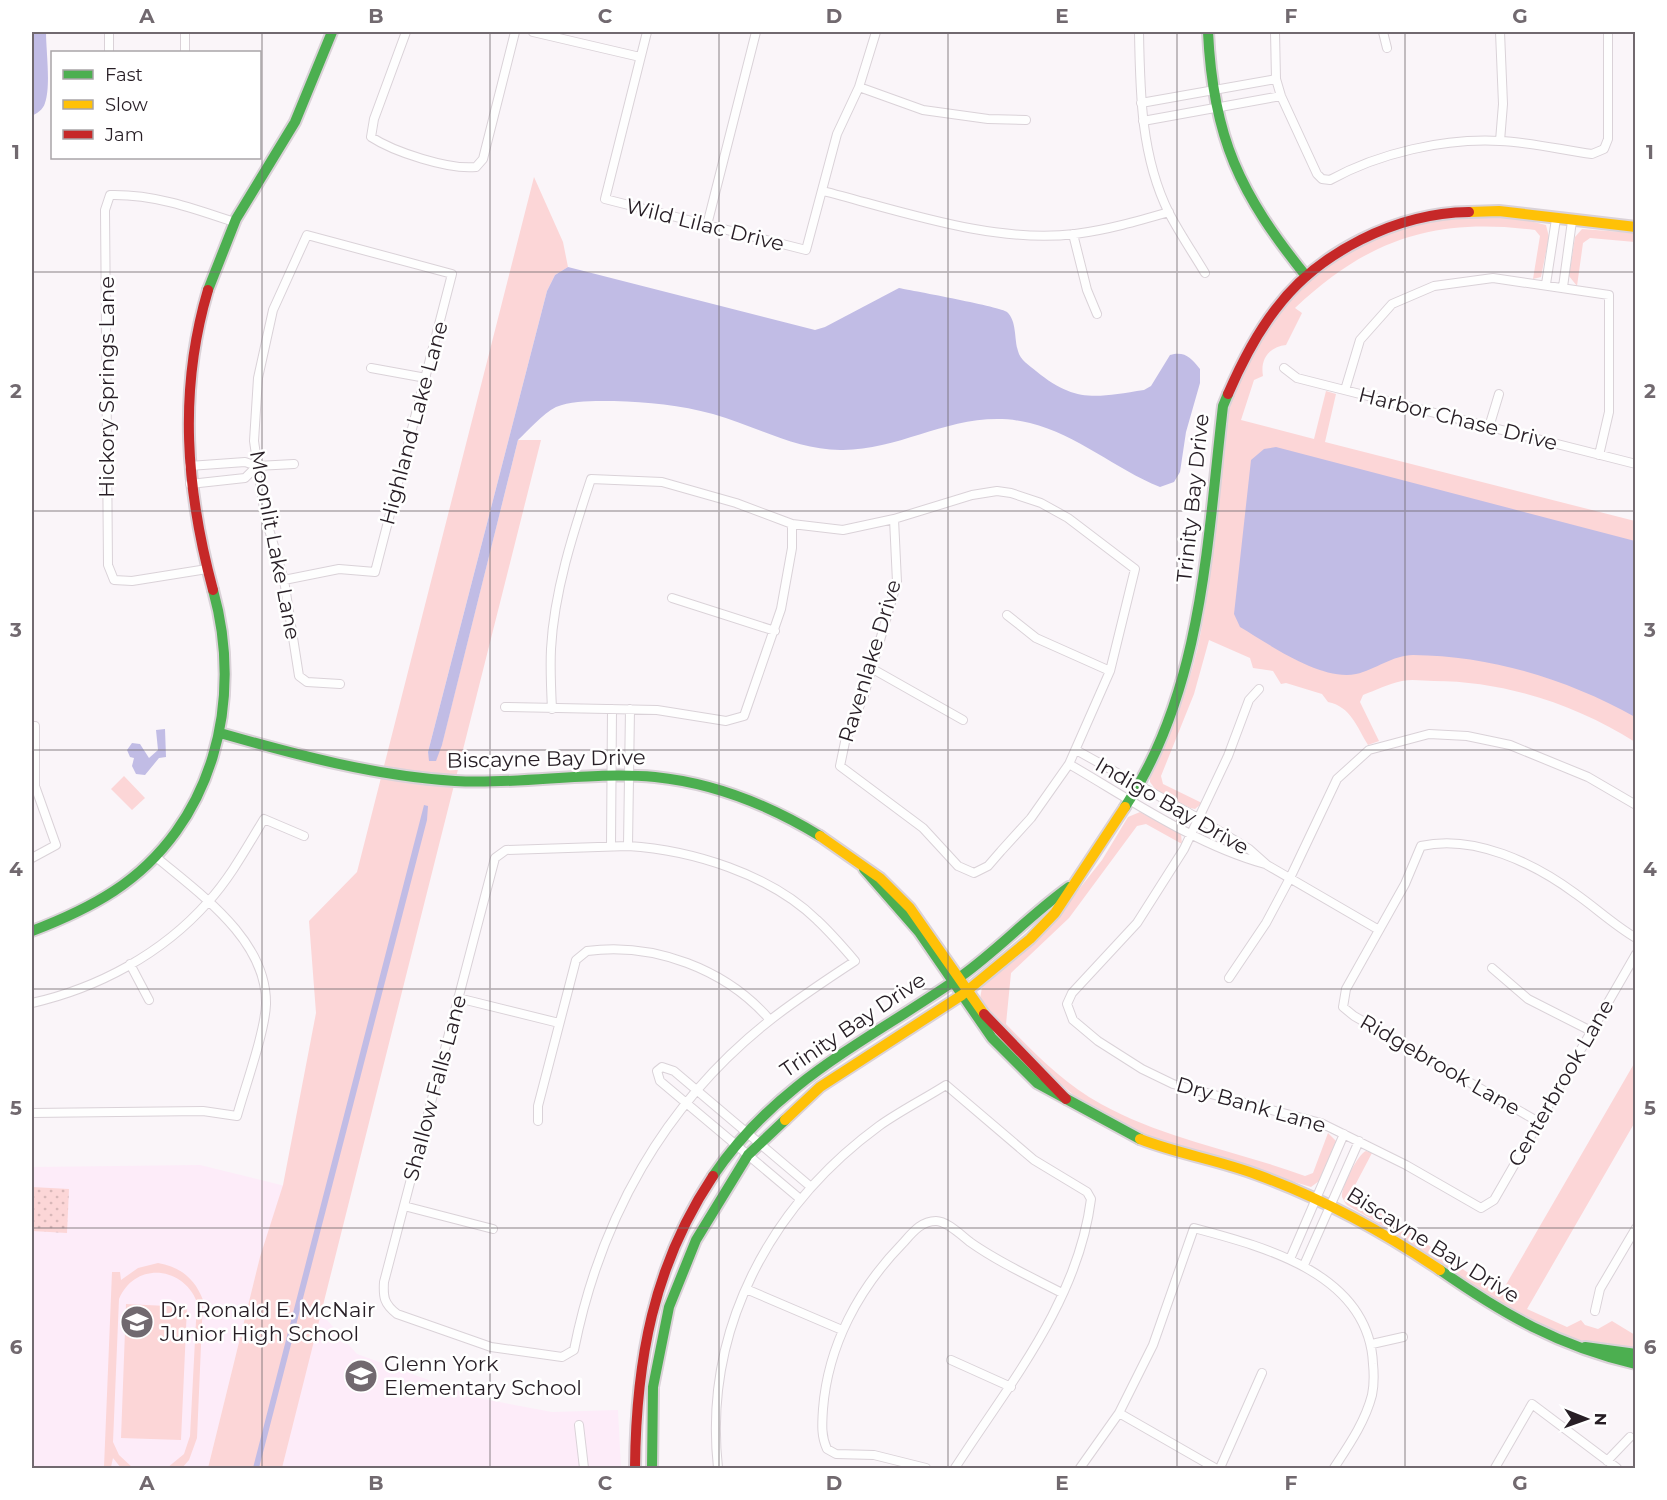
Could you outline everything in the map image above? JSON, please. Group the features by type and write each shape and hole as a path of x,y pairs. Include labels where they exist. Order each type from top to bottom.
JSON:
{"street":[{"path":"109,32 109,51"},
{"path":"184,51 185,32"},
{"path":"32,931 60,922 99,902 156,857 192,805 212,761 220,733 226,691 226,650 222,620 207,569 190,484 187,397 196,334 213,278 234,222 302,110 332,32"},
{"path":"406,32 374,119 371,137 429,159 463,168 476,167 483,159 515,32"},
{"path":"533,32 640,57 647,32"},
{"path":"706,225 756,32"},
{"path":"876,32 859,87 837,134 823,191 957,225 1020,234 1073,234 1121,225 1169,212"},
{"path":"1139,32 1140,103 1150,158 1169,212 1205,273"},
{"path":"1208,32 1208,73 1217,126 1239,182 1269,229 1306,276"},
{"path":"1275,32 1276,79 1281,96 1311,163 1322,179 1330,180 1392,155 1443,144 1500,141 1592,154 1604,149 1608,139 1608,32"},
{"path":"1383,32 1387,48"},
{"path":"1500,32 1503,104 1500,141"},
{"name":"Wild Lilac Drive","path":"640,57 605,200 806,250 823,191"},
{"path":"1140,103 1276,79"},
{"path":"859,87 923,110 988,119 1026,120"},
{"path":"1143,122 1281,96"},
{"name":"Hickory Springs Lane","path":"207,569 132,581 114,580 108,565 105,210 110,195 134,194 175,201 234,222"},
{"name":"Trinity Bay Drive","path":"652,1468 653,1387 669,1308 696,1240 748,1155 820,1087 965,993 1030,939 1055,913 1139,786 1180,690 1198,620 1218,428 1223,406 1256,336 1275,309 1306,276 1353,245 1381,231 1412,220 1474,211 1499,211 1635,227"},
{"path":"1546,284 1556,219"},
{"path":"1563,287 1572,221"},
{"path":"1073,234 1087,290 1097,314"},
{"name":"Highland Lake Lane","path":"284,580 339,569 375,572 452,274 307,235"},
{"name":"Moonlit Lake Lane","path":"307,235 273,310 258,378 254,441 265,516 284,580 299,676 307,682 340,684"},
{"path":"1345,390 1360,340 1392,304 1434,286 1493,278 1546,284 1609,296 1609,412 1599,455"},
{"path":"370,368 426,378"},
{"name":"Harbor Chase Drive","path":"1284,368 1297,378 1635,464"},
{"path":"1489,427 1499,394"},
{"path":"189,466 245,462 257,466 294,464"},
{"path":"190,484 245,478 257,466"},
{"path":"552,709 550,666 553,628 568,560 591,479 662,482 736,503 792,524 843,531 894,519 972,495 997,491 1041,502 1068,518 1135,569 1110,672 1069,764"},
{"name":"Ravenlake Drive","path":"894,519 897,582 840,766 923,828 958,866 974,873 988,866 1009,843 1069,764"},
{"path":"505,706 552,709 630,709 681,712 726,721 738,719 748,709 775,632 787,582 792,524"},
{"path":"672,598 775,632"},
{"path":"1007,615 1036,638 1110,672"},
{"path":"871,668 963,720"},
{"path":"1191,833 1228,756 1249,700 1259,689"},
{"path":"612,709 611,846 677,852 752,878 816,918 855,961 770,1020 685,1102"},
{"path":"628,846 630,709"},
{"path":"32,858 56,845 35,786 33,726"},
{"name":"Biscayne Bay Drive","path":"220,733 300,754 406,777 475,781 629,777 685,781 750,801 808,828 896,891 938,941 965,993 1006,1040 1066,1099 1141,1140 1256,1174 1317,1197 1396,1240 1496,1309 1531,1328 1596,1355 1635,1364"},
{"path":"1229,978 1266,923 1337,779 1369,750 1430,734 1467,736 1510,745 1588,777 1635,805"},
{"name":"Indigo Bay Drive","path":"1076,750 1198,818 1249,849 1267,865 1378,930"},
{"name":"Indigo Bay Drive","path":"1069,764 1191,833 1246,859 1267,865"},
{"path":"32,1003 80,990 153,950 208,902 240,858 264,819 304,836"},
{"name":"Dry Bank Lane","path":"1191,833 1184,849 1137,923 1072,993 1067,1004 1073,1020 1098,1041 1142,1070 1173,1084 1321,1123 1359,1141 1481,1208"},
{"path":"1378,930 1405,884 1421,846 1449,843 1468,845 1504,855 1547,873 1635,938"},
{"name":"Shallow Falls Lane","path":"611,846 506,850 495,858 384,1282 383,1295 386,1305 397,1314 491,1347 562,1358 574,1350 586,1294 605,1239 642,1164 685,1102"},
{"path":"32,1113 203,1111 237,1116 266,1004 260,974 248,946 235,928 156,857"},
{"name":"Trinity Bay Drive","path":"635,1468 633,1426 637,1378 649,1315 674,1247 734,1144 809,1075 956,979 1047,902 1072,885"},
{"name":"Ridgebrook Lane","path":"1378,930 1346,989 1343,1007 1354,1016 1537,1121"},
{"path":"538,1121 538,1106 576,960 587,951 600,949 641,952 676,958 727,983 748,998 770,1020"},
{"name":"Centerbrook Lane","path":"1481,1208 1494,1200 1537,1121 1635,954"},
{"path":"130,964 149,1000"},
{"path":"1492,968 1528,999 1591,1031"},
{"path":"458,998 559,1023"},
{"path":"799,1198 660,1081 657,1071 662,1067 668,1068 811,1187"},
{"path":"718,1468 720,1383 731,1331 746,1289 771,1240 799,1198 880,1125 946,1085 1034,1160 1087,1192 1091,1199 1080,1244 1062,1293 1032,1354 955,1468"},
{"path":"1290,1259 1344,1134"},
{"path":"1304,1265 1359,1141"},
{"path":"404,1206 493,1229"},
{"path":"926,1468 874,1455 836,1454 827,1449 822,1439 824,1401 842,1330 883,1264 920,1225 941,1221 992,1256 1062,1293"},
{"path":"1080,1468 1119,1413 1153,1345 1194,1228 1304,1265 1344,1294 1365,1326 1372,1344 1372,1395 1360,1426 1334,1468"},
{"path":"1595,1311 1600,1289 1635,1228"},
{"path":"746,1289 842,1330"},
{"path":"1372,1344 1403,1337"},
{"name":"Biscayne Bay Drive","path":"1579,1347 1635,1354"},
{"path":"951,1360 1011,1387"},
{"path":"1220,1468 1262,1373"},
{"path":"1495,1468 1532,1404 1617,1468"},
{"path":"1119,1413 1215,1468"},
{"path":"579,1425 584,1468"},
{"path":"1607,1461 1630,1437"}],"shaded area":[{"path":"32,32 46,32 48,78 44,105 32,116"},
{"path":"534,177 563,242 568,267 555,275 547,291 428,752 430,761 442,744 518,440 541,440 282,1468 208,1468 260,1257 283,1185 316,1013 309,921 357,872"},
{"path":"1487,216 1514,217 1546,225 1549,237 1541,277 1533,279 1540,236 1535,230 1466,227 1434,231 1405,238 1377,250 1349,265 1322,284 1295,308 1302,313 1286,345 1270,351 1264,359 1263,376 1254,380 1241,420 1314,439 1326,391 1336,394 1325,442 1635,521 1635,742 1589,717 1539,698 1487,685 1410,680 1363,695 1360,702 1379,741 1368,745 1347,713 1336,704 1328,702 1322,694 1286,683 1281,684 1273,671 1253,668 1250,658 1209,640 1194,694 1161,776 1163,784 1202,803 1195,809 1190,808 1156,790 1150,782 1150,776 1186,687 1201,631 1209,577 1225,420 1236,386 1252,353 1272,323 1296,295 1323,270 1353,250 1386,234 1420,223"},
{"path":"1582,229 1635,233 1635,242 1590,238 1583,243 1577,286 1569,276 1575,237"},
{"path":"568,267 815,330 899,288 990,307 1007,312 1010,316 1014,325 1018,351 1026,362 1050,382 1063,389 1087,395 1113,395 1144,390 1151,386 1170,355 1184,355 1200,369 1200,383 1186,432 1180,472 1174,482 1160,487 1048,428 1004,419 957,424 889,443 843,450 793,442 713,414 676,406 600,401 577,402 556,407 518,440 442,745 436,761 429,761 428,752 547,291 555,275"},
{"path":"1276,447 1635,541 1635,717 1583,691 1556,681 1500,665 1471,660 1413,655 1398,657 1356,674 1342,675 1327,672 1296,660 1240,627 1234,614 1251,460 1264,449"},
{"path":"165,729 166,757 159,758 145,775 136,774 132,766 134,758 130,757 127,750 132,743 140,744 149,758 158,750 156,730"},
{"path":"124,776 145,798 132,810 111,789"},
{"path":"424,805 428,806 427,820 259,1468 253,1468"},
{"path":"1140,812 1181,834 1182,844 1146,824 1137,826 1069,918 1011,973 1006,1024 1050,1068 1087,1096 1125,1116 1175,1136 1305,1176 1313,1173 1328,1133 1336,1141 1319,1181 1311,1187 1169,1144 1106,1117 1078,1099 1016,1045 980,999 982,987 1017,958 1053,922 1102,860 1128,817"},
{"path":"1635,1062 1635,1122 1527,1309 1567,1327 1581,1320 1585,1325 1598,1329 1612,1321 1635,1335 1635,1351 1580,1341 1522,1318 1495,1303 1395,1233 1347,1205 1342,1197 1347,1179 1359,1158 1366,1151 1372,1153 1352,1191 1355,1199 1392,1220 1500,1295"},
{"name":"Dr. Ronald E. McNair Junior High School","path":"200,1165 285,1186 260,1257 208,1468 32,1468 32,1167"},
{"path":"32,1187 69,1189 67,1233 32,1231"},
{"path":"158,1263 186,1275 196,1286 203,1300 197,1438 189,1460 182,1468 167,1468 184,1454 190,1436 197,1302 181,1281 170,1275 147,1274 136,1278 126,1287 119,1299 113,1442 119,1455 133,1468 121,1468 113,1458 111,1467 104,1467 112,1272 120,1272 121,1280 138,1268"},
{"path":"126,1304 187,1307 181,1440 121,1438"},
{"name":"Glenn York Elementary School","path":"320,1312 357,1354 478,1398 552,1412 618,1410 621,1468 282,1468"}],"traffic: fast":[{"path":"208,290 236,219 295,122 332,32"},
{"path":"1208,32 1216,103 1234,163 1247,191 1264,218 1306,276"},
{"path":"1125,807 1151,761 1171,714 1186,664 1206,562 1223,406 1228,394"},
{"path":"32,931 104,897 148,864 176,832 197,796 213,757 222,716 225,674 222,632 213,590"},
{"path":"220,733 336,763 425,778 480,782 630,776 677,780 720,790 761,805 820,836"},
{"path":"864,869 919,932 992,1038 1037,1083 1140,1139"},
{"path":"713,1176 766,1113 795,1088 826,1064 960,977 1069,887"},
{"path":"652,1468 653,1387 669,1307 696,1240 748,1155 785,1120"},
{"path":"1440,1270 1487,1301 1533,1327 1582,1348 1636,1364"},
{"path":"1585,1347 1636,1354"}],"traffic: slow":[{"path":"1469,212 1499,211 1636,227"},
{"path":"785,1120 820,1087 962,995 1030,939 1055,913 1125,807"},
{"path":"820,836 880,878 910,908 984,1014"},
{"path":"1140,1139 1243,1170 1306,1194 1374,1229 1440,1270"}],"traffic: jam":[{"path":"1228,394 1261,330 1293,289 1313,270 1336,254 1387,228 1442,214 1469,212"},
{"path":"208,290 198,328 192,365 189,440 197,515 213,590"},
{"path":"984,1014 1066,1099"},
{"path":"635,1468 639,1390 652,1316 662,1280 676,1245 692,1210 713,1176"}],"place":[{"name":"Dr. Ronald E. McNair Junior High School","path":"137,1322"},
{"name":"Glenn York Elementary School","path":"361,1376"}]}
